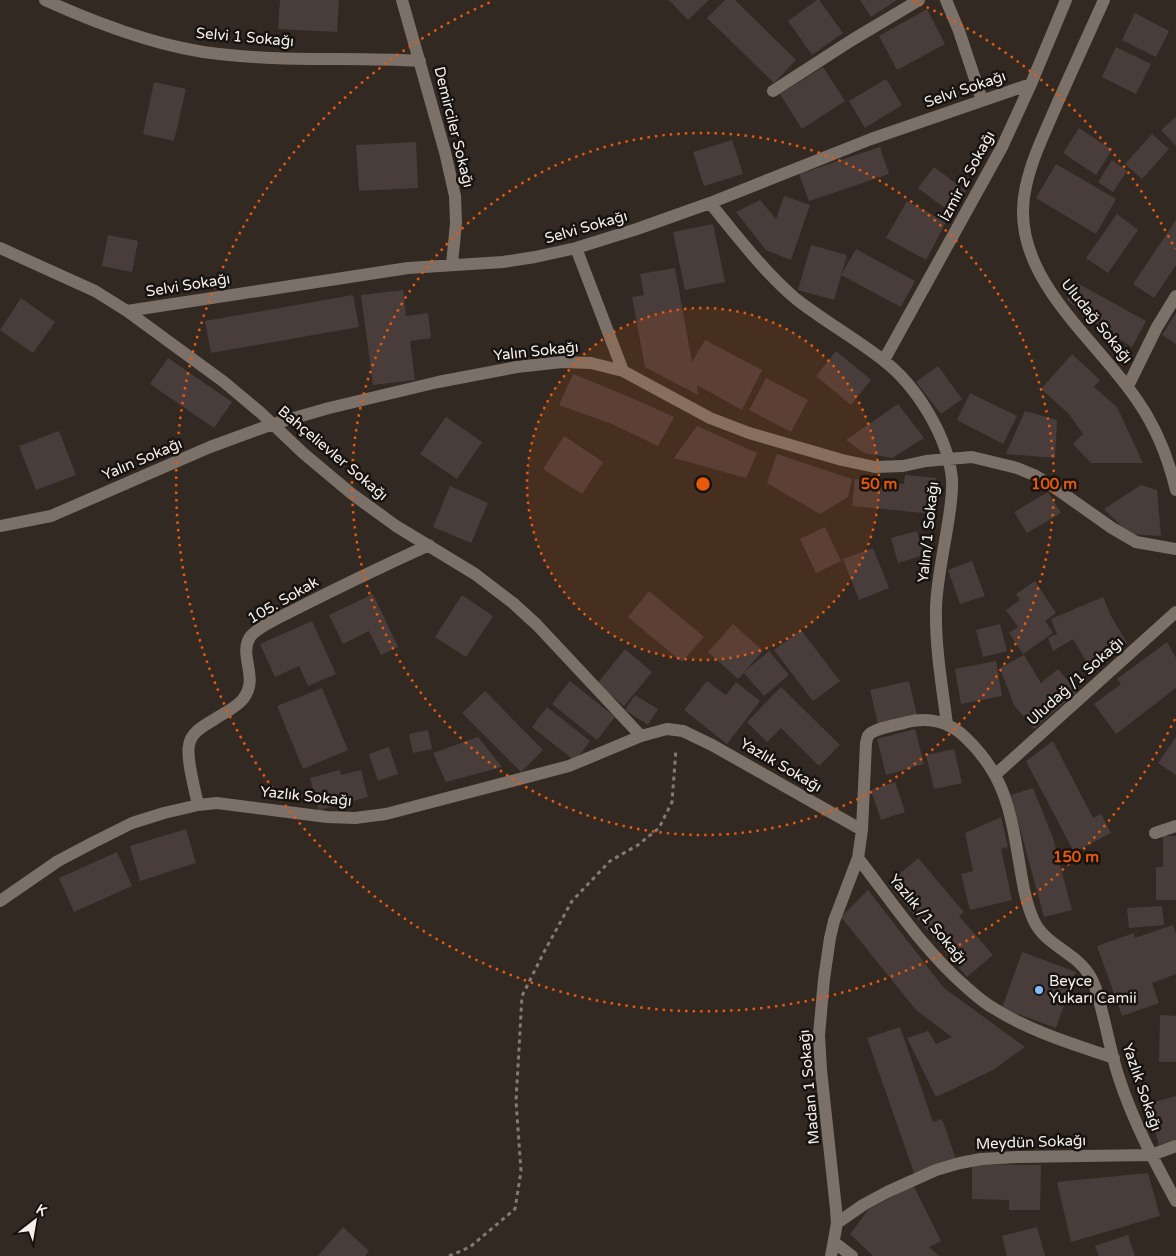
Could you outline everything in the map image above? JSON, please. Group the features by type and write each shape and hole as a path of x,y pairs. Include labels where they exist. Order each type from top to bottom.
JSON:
{"street":[{"name":"Selvi 1 Sokağı","path":"45,0 144,38 217,54 248,57 377,58 420,61"},
{"name":"Demirciler Sokağı","path":"402,0 445,152 455,196 456,224 452,264"},
{"path":"773,91 919,0"},
{"path":"946,0 959,31 982,100"},
{"name":"İzmir 2 Sokağı","path":"884,360 1002,148 1066,0"},
{"name":"Uludağ Sokağı","path":"1104,0 1033,164 1026,186 1023,213 1025,233 1050,292 1074,324 1138,400 1159,436 1176,490"},
{"name":"Selvi Sokağı","path":"127,311 358,274 452,264 503,262 576,248 710,203 871,139 1031,84"},
{"name":"Yalın/1 Sokağı","path":"710,203 750,252 794,298 884,360 903,380 935,423 948,458 952,480 950,513 936,607 939,657 947,724"},
{"name":"Bahçelievler Sokağı","path":"0,248 95,291 127,311 224,382 352,494 396,526 475,574 519,609 641,736"},
{"path":"576,248 623,372"},
{"path":"1128,386 1176,296"},
{"name":"Yalın Sokağı","path":"0,526 51,516 210,448 273,424 328,408 438,382 517,367 562,362 592,363 623,372 710,418 749,433 842,460 875,467 903,466 948,458 972,457 1017,468 1051,485 1112,528 1136,542 1176,549"},
{"name":"105. Sokak","path":"198,805 190,764 189,745 194,734 202,726 242,701 250,688 250,673 246,650 250,637 268,624 318,598 429,545"},
{"name":"Uludağ /1 Sokağı","path":"996,774 1176,612"},
{"name":"Yazlık Sokağı","path":"0,901 58,861 132,823 198,805 216,803 327,817 355,818 386,814 569,766 641,736 667,729 683,731 712,744 862,830 868,735 874,731 914,721 929,720 947,724 960,732 978,749 996,774 1005,794 1030,912 1035,924 1049,939 1081,964 1091,977 1127,1100 1142,1138 1176,1200"},
{"path":"1155,833 1176,826"},
{"name":"Madan 1 Sokağı","path":"832,1256 837,1223 819,1035 824,978 834,921 858,858 862,830"},
{"name":"Yazlık /1 Sokağı","path":"858,858 936,958 953,975 993,1008 1032,1030 1114,1058"},
{"name":"Meydün Sokağı","path":"837,1223 862,1205 887,1192 936,1170 981,1158 1152,1155 1176,1146"},
{"path":"835,1243 852,1256"}],"path":[{"path":"449,1256 470,1247 515,1209 521,1171 516,1101 522,996 572,901 610,861 638,845 659,828 672,802 676,748"}],"building":[{"path":"280,0 339,0 337,32 278,29"},
{"path":"669,0 709,0 688,20"},
{"path":"725,0 735,0 796,60 774,83 707,18"},
{"path":"819,0 843,33 812,55 788,21"},
{"path":"860,0 897,0 871,17"},
{"path":"927,9 945,44 897,70 879,36"},
{"path":"1135,13 1169,31 1156,57 1122,40"},
{"path":"1116,47 1151,64 1136,94 1102,77"},
{"path":"823,67 845,101 802,129 780,94"},
{"path":"886,79 902,105 865,128 849,101"},
{"path":"154,82 186,89 174,141 143,134"},
{"path":"1176,117 1176,146 1161,130"},
{"path":"1079,128 1112,150 1096,175 1063,153"},
{"path":"1152,134 1169,149 1142,179 1125,164"},
{"path":"732,140 743,174 704,186 693,152"},
{"path":"416,142 418,188 359,191 356,145"},
{"path":"880,147 889,174 809,201 799,174"},
{"path":"1112,160 1127,171 1113,192 1098,182"},
{"path":"1056,164 1116,199 1096,234 1036,198"},
{"path":"934,167 966,191 950,212 918,188"},
{"path":"784,196 810,205 791,260 766,250 736,212 760,200 776,219"},
{"path":"907,201 946,222 926,260 886,238"},
{"path":"1117,214 1138,230 1108,273 1086,258"},
{"path":"1176,220 1176,265 1154,298 1133,284"},
{"path":"713,224 725,282 685,290 673,232"},
{"path":"108,235 138,241 132,272 102,266"},
{"path":"811,245 847,255 834,300 798,290"},
{"path":"856,249 915,281 901,307 841,275"},
{"path":"675,268 692,362 705,340 762,370 742,410 697,385 698,395 645,367 632,297 644,295 640,274"},
{"path":"1077,283 1146,321 1132,347 1090,320 1067,300"},
{"path":"403,290 406,316 428,313 431,338 410,341 415,380 373,385 361,295"},
{"path":"353,295 359,327 211,353 205,321"},
{"path":"21,298 55,322 33,353 0,330"},
{"path":"1176,313 1176,344 1162,335"},
{"path":"836,351 871,380 851,405 816,376"},
{"path":"1072,354 1100,380 1094,387 1117,407 1143,463 1091,463 1073,444 1083,434 1069,414 1041,389"},
{"path":"168,358 232,402 214,428 150,384"},
{"path":"938,366 962,399 941,414 916,382"},
{"path":"573,374 674,417 658,446 612,424 559,405"},
{"path":"766,378 808,400 791,432 749,410"},
{"path":"970,393 1017,416 1003,444 957,420"},
{"path":"898,404 924,438 892,458 864,453 846,440"},
{"path":"1025,411 1057,420 1055,458 1006,454"},
{"path":"446,417 482,442 457,479 420,454"},
{"path":"697,426 757,453 746,478 674,458"},
{"path":"59,431 76,475 36,490 19,446"},
{"path":"564,436 603,462 582,494 543,469"},
{"path":"777,454 852,479 848,497 820,514 767,483"},
{"path":"905,475 936,478 933,514 852,506 855,479 904,484"},
{"path":"1141,485 1157,490 1161,536 1129,534 1104,509"},
{"path":"450,486 488,503 471,543 433,527"},
{"path":"1048,492 1061,513 1027,533 1014,512"},
{"path":"825,527 841,561 816,573 800,539"},
{"path":"917,531 924,555 898,563 891,538"},
{"path":"873,548 889,588 859,600 843,559"},
{"path":"972,561 985,596 960,604 948,570"},
{"path":"1035,581 1056,613 1045,621 1053,633 1023,654 1009,633 1018,627 1006,610 1020,600 1016,594"},
{"path":"649,591 704,637 682,662 628,617"},
{"path":"373,594 398,647 381,655 369,631 343,644 329,615"},
{"path":"462,595 493,616 466,657 435,637"},
{"path":"1103,597 1111,616 1127,643 1089,666 1073,639 1053,651 1048,638 1057,634 1051,619"},
{"path":"312,621 336,674 308,686 299,666 275,677 260,644"},
{"path":"733,624 763,651 744,672 769,651 789,675 764,696 744,673 738,679 708,652"},
{"path":"1000,624 1007,651 983,657 976,630"},
{"path":"801,630 840,681 813,701 774,650"},
{"path":"1167,642 1176,658 1176,688 1116,734 1094,704 1121,684 1117,679"},
{"path":"625,649 652,672 624,706 597,684"},
{"path":"1024,655 1041,683 1058,669 1077,692 1034,729 1014,705 1000,668"},
{"path":"996,661 1002,696 961,704 955,669"},
{"path":"570,681 615,717 597,740 552,704"},
{"path":"707,681 726,695 736,682 760,701 727,744 684,710"},
{"path":"909,681 917,715 878,724 870,690"},
{"path":"781,687 840,745 819,766 781,728 767,742 747,722"},
{"path":"322,688 348,750 303,769 277,706"},
{"path":"485,691 543,750 521,772 462,713"},
{"path":"635,695 658,709 648,725 625,710"},
{"path":"547,707 590,741 575,761 532,727"},
{"path":"915,729 924,764 886,775 877,739"},
{"path":"428,730 432,749 413,753 409,734"},
{"path":"478,737 502,767 446,782 433,753"},
{"path":"1176,737 1176,775 1158,763"},
{"path":"1053,741 1093,818 1101,814 1111,833 1074,852 1026,761"},
{"path":"389,747 398,774 378,781 369,754"},
{"path":"954,749 962,783 934,789 926,755"},
{"path":"340,770 341,775 361,770 368,797 319,810 310,778"},
{"path":"895,782 905,812 881,820 871,790"},
{"path":"1033,788 1053,838 1072,910 1044,917 1011,795"},
{"path":"1001,817 1008,847 1001,849 1012,900 970,910 961,874 973,871 965,833"},
{"path":"186,829 196,863 140,881 130,846"},
{"path":"1163,836 1176,836 1176,900 1156,900 1156,867 1163,867"},
{"path":"117,852 132,886 74,912 59,878"},
{"path":"918,858 964,912 959,916 993,955 967,977 888,884"},
{"path":"868,890 944,988 1025,1047 993,1070 936,1097 907,1038 928,1031 936,1044 952,1037 916,1010 841,917"},
{"path":"1162,906 1164,925 1129,928 1127,908"},
{"path":"1173,925 1176,934 1176,974 1152,983 1159,1003 1122,1016 1097,946 1134,933 1135,938"},
{"name":"Beyce Yukarı Camii","path":"1022,952 1076,972 1056,1028 1002,1008"},
{"path":"1160,1015 1176,1016 1176,1062 1159,1062"},
{"path":"900,1027 933,1122 942,1119 956,1159 914,1173 867,1038"},
{"path":"1176,1096 1176,1140 1159,1145 1147,1104"},
{"path":"972,1164 1041,1165 1040,1210 1009,1210 1009,1200 972,1199"},
{"path":"1148,1173 1160,1216 1071,1242 1057,1182"},
{"path":"913,1185 941,1241 929,1247 939,1256 873,1256 850,1234 868,1210"},
{"path":"343,1227 369,1251 365,1256 318,1256"},
{"path":"1037,1227 1045,1256 1007,1256 1002,1236"},
{"path":"1128,1235 1135,1256 1099,1256 1095,1246"}],"place":[{"name":"Beyce Yukarı Camii","path":"1039,990"}]}
